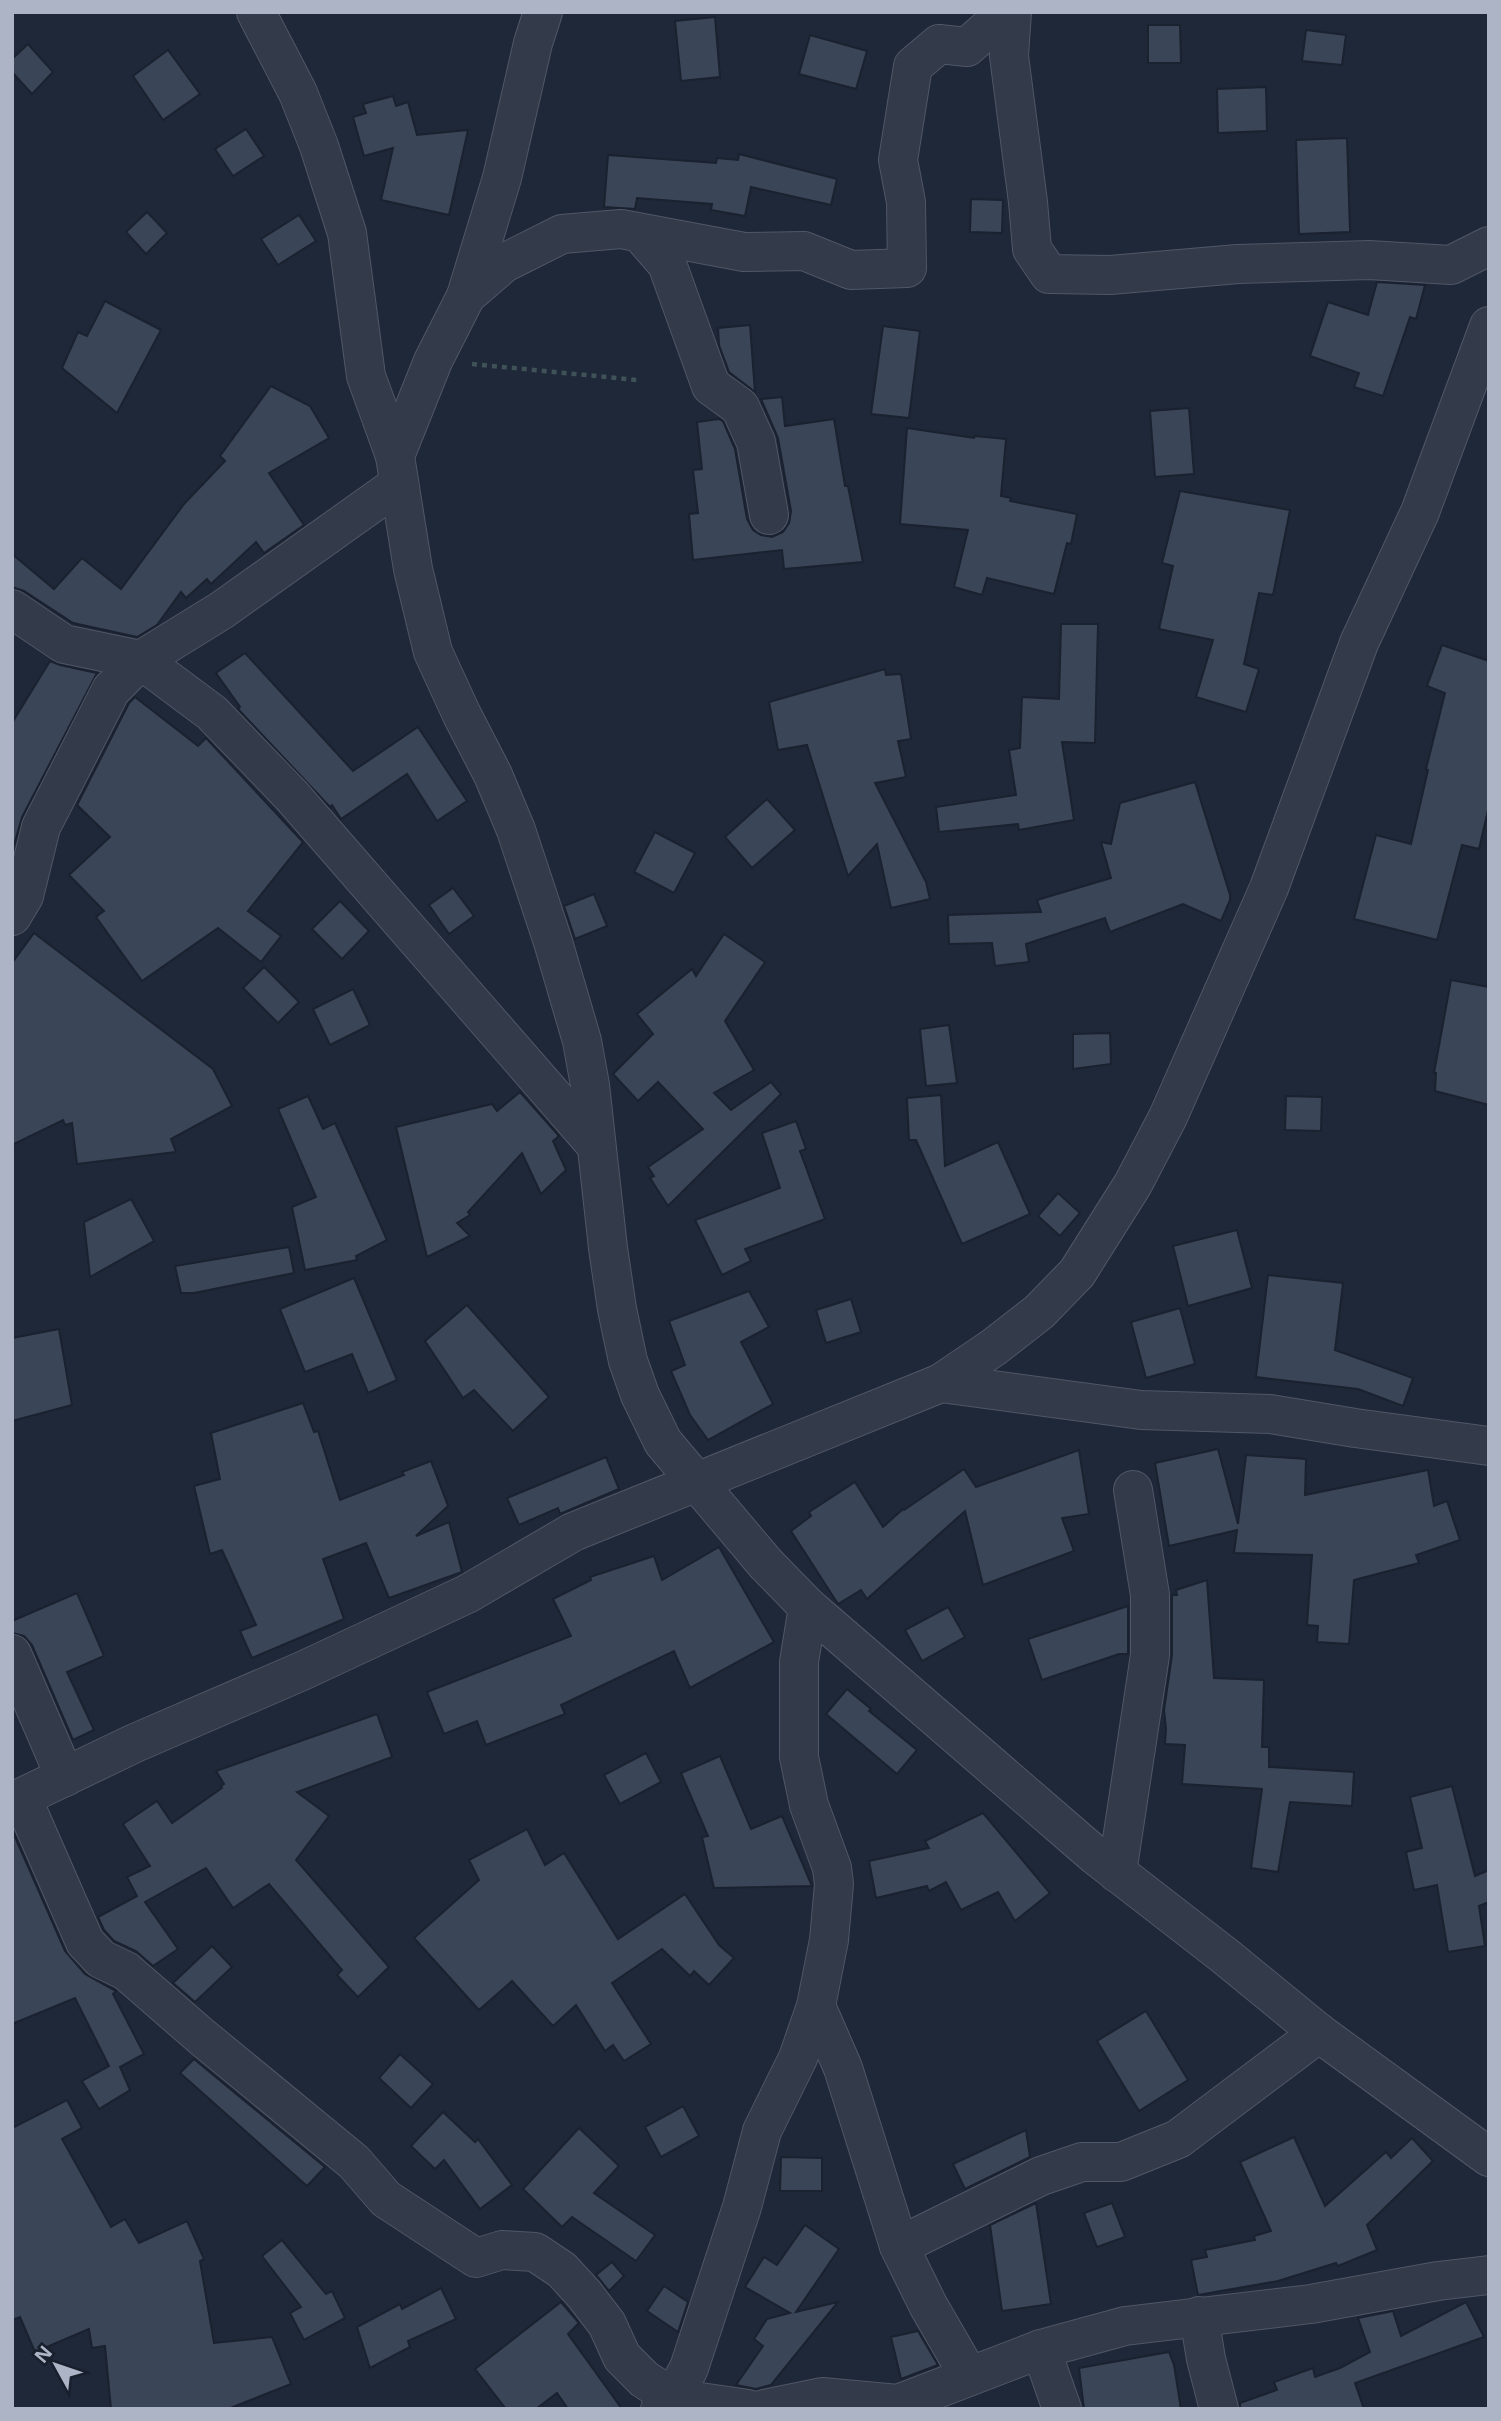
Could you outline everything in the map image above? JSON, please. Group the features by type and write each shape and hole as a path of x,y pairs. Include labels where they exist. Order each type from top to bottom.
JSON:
{"street":[{"path":"256,12 298,93 319,146 347,233 366,376 397,470 413,569 433,652 493,775 516,830 582,1041 590,1085 608,1248 628,1360 640,1395 663,1442 766,1564 808,1608 1014,1787 1117,1873 1319,2033 1489,2157"},
{"path":"12,916 23,896 41,827 111,690 141,660 232,603 397,470 433,361 466,296 502,178 533,43 543,12"},
{"path":"466,296 504,263 562,234 621,229 744,252 804,251 851,270 907,268 906,202 898,160 912,66 939,44 967,47 1009,12"},
{"path":"1009,12 1009,56 1032,249 1049,274 1110,275 1238,264 1369,260 1451,265 1489,246"},
{"path":"640,233 667,264 711,386 740,407 756,442 769,514"},
{"path":"748,2409 669,2405 622,2357 607,2324 562,2270 535,2252 502,2250 476,2258 386,2199 354,2162 126,1971 101,1959 85,1942 17,1800 135,1743 302,1671 467,1594 573,1532 941,1382 994,1347 1039,1312 1077,1273 1133,1184 1162,1128 1269,888 1359,643 1420,512 1489,326"},
{"path":"12,609 64,645 141,660 212,713 292,796 595,1144"},
{"path":"941,1382 1141,1410 1270,1414 1489,1446"},
{"path":"1117,1873 1150,1655 1150,1595 1133,1490"},
{"path":"669,2405 693,2355 742,2207 762,2131 798,2059 816,2006 829,1940 834,1884 832,1868 809,1805 799,1757 799,1662 808,1608"},
{"path":"12,1654 65,1777"},
{"path":"816,2006 843,2068 900,2246 928,2305 969,2376"},
{"path":"900,2246 1041,2176 1082,2162 1121,2162 1178,2139 1319,2033"},
{"path":"764,2409 823,2403 898,2404 1041,2349 1125,2326 1311,2304 1438,2281 1489,2275"},
{"path":"1199,2316 1206,2359 1219,2409"},
{"path":"1041,2349 1062,2409"}],"path":[{"path":"433,361 637,380"}],"building":[{"path":"715,17 720,77 681,81 675,21"},
{"path":"1148,25 1180,25 1181,63 1148,63"},
{"path":"1306,30 1346,35 1342,65 1302,61"},
{"path":"810,35 867,51 856,89 799,74"},
{"path":"28,44 53,72 32,94 12,72 12,59"},
{"path":"168,50 200,94 163,120 133,76"},
{"path":"1266,87 1267,131 1218,133 1217,89"},
{"path":"393,96 396,106 408,102 417,135 468,130 449,215 381,200 393,148 364,156 353,117 366,113 363,104"},
{"path":"246,129 264,156 233,176 215,149"},
{"path":"1347,138 1350,232 1299,234 1296,140"},
{"path":"739,154 837,179 831,205 751,187 745,216 711,210 712,204 637,198 635,209 604,207 608,155 716,163 717,158 738,160"},
{"path":"971,199 1003,200 1002,233 970,232"},
{"path":"147,212 167,233 146,254 126,232"},
{"path":"299,215 316,241 278,265 261,239"},
{"path":"1377,282 1425,285 1416,319 1410,317 1383,396 1354,387 1359,373 1310,356 1328,302 1368,315"},
{"path":"105,301 161,330 117,413 62,368 78,332 87,336"},
{"path":"750,325 755,392 729,372 719,345 718,328"},
{"path":"883,326 920,331 909,418 871,414"},
{"path":"271,386 310,406 329,438 269,473 304,525 264,553 256,542 211,584 207,579 186,598 181,592 157,625 137,637 73,623 24,591 12,587 12,554 54,589 82,558 121,589 184,504 225,461 220,456"},
{"path":"782,397 785,426 834,419 845,486 848,486 863,562 784,569 782,550 693,560 689,514 698,513 693,470 702,469 697,422 719,419 723,421 735,449 747,519 753,530 772,537 783,532 789,523 791,511 778,438 761,399"},
{"path":"1189,408 1194,474 1155,477 1150,411"},
{"path":"907,428 974,438 1006,439 1001,496 1011,498 1010,501 1077,514 1071,544 1067,543 1054,594 987,578 982,595 954,587 968,530 900,524"},
{"path":"1180,491 1290,510 1273,595 1259,593 1244,664 1259,669 1246,712 1196,697 1213,640 1159,629 1173,566 1162,563"},
{"path":"1061,624 1098,624 1095,743 1062,742 1074,820 1019,830 1018,824 939,832 936,807 1016,795 1009,750 1020,748 1022,697 1059,699"},
{"path":"1442,645 1489,661 1489,806 1479,849 1462,845 1437,940 1354,919 1376,835 1411,844 1445,693 1427,686"},
{"path":"245,653 353,771 418,727 467,801 437,821 407,774 341,819 332,805 330,807 238,709 240,707 216,673"},
{"path":"50,661 97,673 22,817 12,852 12,723"},
{"path":"885,669 886,675 901,674 911,739 898,741 906,777 875,783 926,882 930,899 891,908 877,844 848,876 807,745 778,750 769,702"},
{"path":"135,697 198,746 206,738 303,842 248,911 281,936 261,962 218,928 142,981 96,917 104,911 69,875 110,837 77,805 129,703"},
{"path":"1195,782 1230,895 1221,921 1183,904 1110,932 1105,918 1026,944 1029,962 995,966 992,943 949,944 948,915 1041,912 1037,900 1111,878 1101,842 1111,844 1120,803"},
{"path":"767,799 795,830 752,868 725,837"},
{"path":"655,832 695,853 674,893 634,872"},
{"path":"453,888 474,916 449,934 429,905"},
{"path":"594,894 607,926 575,939 564,906"},
{"path":"340,901 369,931 342,959 312,929"},
{"path":"34,933 213,1069 232,1106 171,1139 176,1152 77,1164 72,1123 65,1125 63,1120 12,1145 12,963"},
{"path":"724,934 765,962 725,1021 754,1070 714,1093 731,1110 771,1082 781,1094 668,1206 650,1178 654,1176 648,1167 703,1129 658,1082 638,1101 613,1074 653,1034 637,1014 692,969 696,976"},
{"path":"264,967 299,1002 278,1023 243,988"},
{"path":"1451,980 1489,987 1489,1105 1435,1091 1434,1073"},
{"path":"353,989 370,1025 330,1045 313,1009"},
{"path":"949,1025 957,1083 926,1086 920,1029"},
{"path":"1110,1033 1111,1064 1073,1069 1073,1034"},
{"path":"520,1092 559,1136 553,1141 566,1170 541,1194 522,1153 468,1212 470,1215 457,1223 470,1236 427,1257 396,1127 492,1104 497,1111"},
{"path":"941,1095 945,1166 998,1142 1030,1214 962,1244 916,1140 909,1140 907,1098"},
{"path":"308,1096 323,1129 335,1123 387,1240 356,1256 357,1260 305,1270 292,1207 316,1197 278,1109"},
{"path":"1286,1096 1322,1097 1321,1131 1285,1130"},
{"path":"796,1121 806,1149 800,1151 825,1219 745,1249 751,1261 722,1275 695,1220 780,1188 762,1133"},
{"path":"1058,1193 1080,1213 1060,1236 1038,1216"},
{"path":"131,1199 154,1241 90,1277 84,1222"},
{"path":"1237,1230 1252,1288 1188,1306 1173,1246"},
{"path":"289,1247 294,1273 194,1293 181,1293 175,1266"},
{"path":"1268,1275 1343,1283 1335,1350 1413,1378 1403,1406 1358,1389 1256,1377"},
{"path":"354,1278 397,1380 368,1393 352,1354 305,1372 280,1309"},
{"path":"749,1291 769,1327 741,1342 773,1404 708,1440 690,1415 671,1371 685,1365 669,1321"},
{"path":"851,1299 861,1332 826,1343 816,1310"},
{"path":"467,1305 549,1397 513,1431 474,1390 463,1398 425,1341"},
{"path":"1180,1308 1195,1364 1146,1378 1131,1322"},
{"path":"59,1329 72,1405 12,1421 12,1338"},
{"path":"303,1403 314,1432 318,1431 340,1500 404,1475 402,1472 431,1461 448,1506 416,1536 449,1522 462,1572 389,1598 366,1543 323,1559 344,1619 252,1658 240,1631 256,1625 222,1550 210,1554 194,1486 220,1479 211,1433"},
{"path":"1218,1449 1238,1524 1246,1455 1306,1459 1305,1495 1428,1470 1434,1506 1447,1501 1460,1540 1416,1555 1419,1563 1354,1580 1349,1644 1317,1642 1318,1626 1307,1625 1312,1555 1234,1553 1237,1530 1169,1546 1155,1463"},
{"path":"1079,1450 1089,1514 1062,1518 1074,1551 983,1585 965,1511 867,1599 861,1590 838,1604 791,1531 811,1516 809,1512 855,1482 883,1527 903,1509 964,1469 976,1487"},
{"path":"606,1457 619,1489 560,1514 558,1508 519,1525 507,1498"},
{"path":"719,1547 774,1642 690,1688 674,1651 561,1705 565,1714 486,1745 477,1721 444,1734 427,1692 571,1636 553,1599 591,1580 590,1577 654,1556 662,1580"},
{"path":"1207,1580 1214,1678 1264,1680 1262,1747 1269,1747 1269,1767 1354,1772 1352,1806 1290,1802 1278,1872 1251,1868 1262,1789 1182,1784 1185,1745 1165,1744 1164,1710 1172,1655 1172,1595 1177,1595 1176,1590"},
{"path":"77,1593 104,1656 67,1672 94,1730 73,1740 32,1645 24,1636 12,1633 12,1621"},
{"path":"1128,1606 1128,1654 1119,1654 1042,1680 1028,1639"},
{"path":"948,1607 965,1637 922,1661 905,1630"},
{"path":"847,1689 871,1709 869,1711 917,1750 897,1774 826,1714"},
{"path":"377,1714 392,1757 297,1792 329,1816 296,1860 389,1967 358,1997 337,1975 342,1970 269,1884 233,1908 206,1868 145,1902 178,1949 153,1966 136,1951 114,1941 104,1930 98,1917 137,1896 127,1877 150,1866 123,1824 157,1801 172,1823 222,1788 224,1784 216,1771"},
{"path":"646,1753 661,1782 620,1804 604,1775"},
{"path":"720,1756 751,1829 782,1816 812,1886 714,1888 702,1837 708,1836 681,1773"},
{"path":"1452,1786 1475,1876 1489,1870 1489,1902 1479,1906 1485,1946 1448,1952 1437,1885 1414,1890 1406,1852 1422,1848 1410,1797"},
{"path":"983,1813 1050,1893 1015,1921 998,1892 961,1910 946,1882 929,1891 927,1886 876,1898 869,1861 929,1848 925,1841"},
{"path":"527,1829 545,1865 564,1853 618,1939 685,1894 719,1945 734,1958 709,1985 694,1971 690,1976 662,1949 612,1983 651,2044 624,2061 613,2045 605,2051 576,2005 553,2026 512,1981 479,2010 414,1938 479,1880 469,1860"},
{"path":"12,1830 65,1951 85,1974 116,1991 113,1994 144,2054 120,2067 130,2090 99,2109 82,2081 109,2066 75,1998 12,2024"},
{"path":"212,1946 232,1967 195,2002 173,1983"},
{"path":"1146,2011 1188,2080 1139,2111 1097,2041"},
{"path":"400,2054 433,2084 411,2108 379,2078"},
{"path":"194,2059 325,2167 307,2186 180,2073"},
{"path":"67,2100 82,2128 62,2139 111,2227 125,2219 139,2243 187,2221 204,2259 200,2261 214,2343 272,2337 291,2384 228,2409 111,2409 105,2346 92,2348 89,2329 35,2352 20,2317 12,2320 12,2128"},
{"path":"683,2106 699,2136 661,2157 645,2127"},
{"path":"443,2112 475,2142 478,2139 512,2185 480,2209 444,2160 435,2169 411,2146"},
{"path":"579,2128 619,2166 594,2193 655,2235 636,2261 572,2217 562,2227 523,2189"},
{"path":"1026,2130 1030,2157 965,2189 953,2164"},
{"path":"1294,2137 1325,2206 1386,2152 1391,2158 1412,2138 1433,2161 1367,2225 1377,2250 1338,2266 1336,2263 1278,2281 1198,2295 1191,2260 1207,2257 1205,2250 1255,2240 1254,2236 1271,2231 1240,2162"},
{"path":"781,2157 822,2158 822,2191 780,2191"},
{"path":"1036,2203 1051,2304 1002,2311 990,2225"},
{"path":"1112,2203 1125,2237 1097,2247 1084,2213"},
{"path":"805,2225 839,2249 796,2312 838,2302 771,2385 756,2389 736,2385 763,2346 754,2339 767,2319 790,2313 745,2287 764,2257 777,2265"},
{"path":"282,2240 326,2294 332,2291 345,2318 304,2340 290,2313 301,2307 262,2256"},
{"path":"612,2262 624,2276 609,2291 596,2275"},
{"path":"664,2286 688,2302 678,2332 647,2311"},
{"path":"441,2288 456,2319 408,2341 410,2347 370,2368 357,2327 400,2304 402,2309"},
{"path":"561,2302 579,2323 568,2334 622,2409 568,2409 557,2393 536,2409 506,2409 475,2369"},
{"path":"1466,2302 1484,2337 1355,2383 1364,2409 1240,2409 1240,2403 1277,2390 1274,2382 1313,2368 1315,2377 1340,2368 1370,2352 1358,2318 1393,2311 1401,2336"},
{"path":"918,2331 938,2365 901,2379 891,2337"},
{"path":"1169,2352 1174,2365 1181,2409 1084,2409 1079,2368"}]}
